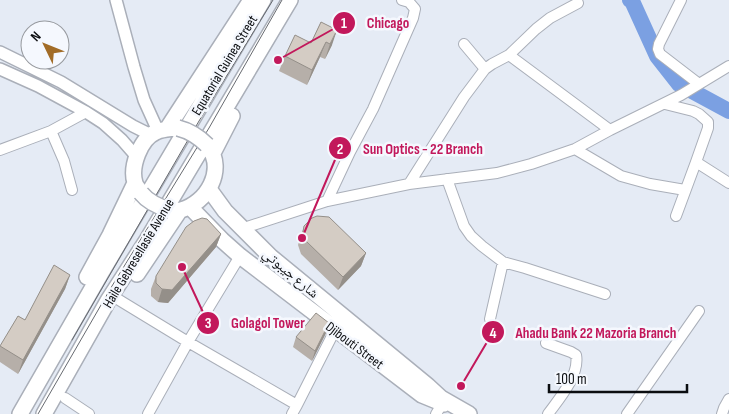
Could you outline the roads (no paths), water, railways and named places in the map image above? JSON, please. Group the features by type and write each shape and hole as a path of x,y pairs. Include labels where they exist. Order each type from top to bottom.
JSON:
{"main road":[{"path":"180,209 154,204 146,199 138,188 134,166 136,156 140,148 163,131 251,0"},
{"name":"Equatorial Guinea Street","path":"101,272 263,0"},
{"name":"Equatorial Guinea Street","path":"234,93 290,0"},
{"path":"56,414 119,300 180,209 201,199 209,189 215,169 210,149 302,0"},
{"name":"Haile Gebresellasie Avenue","path":"44,414 109,298 147,240 234,93"},
{"name":"Equatorial Guinea Street","path":"163,131 186,130 194,134 210,149"},
{"path":"9,414 138,188"},
{"name":"شارع جيبوتي","path":"209,189 225,211 271,257 441,398 469,414"},
{"name":"Djibouti Street","path":"180,209 439,409 460,414"},
{"name":"Haile Gebresellasie Avenue","path":"20,414 101,272"}],"street":[{"path":"116,0 144,100 163,131"},
{"path":"327,201 373,109 413,18 415,9 409,2 402,0"},
{"path":"681,0 658,49 660,54 696,86"},
{"path":"409,184 464,97 485,69 509,55 550,18 578,3"},
{"path":"464,44 485,69"},
{"path":"0,52 61,82 133,126 163,131"},
{"path":"509,55 610,130"},
{"path":"242,229 327,201 409,184 498,173 532,164 576,148 665,104 729,66"},
{"path":"0,69 38,86 103,122 136,156"},
{"path":"665,104 693,111 708,122 708,128 676,216"},
{"path":"0,150 51,131 86,112"},
{"path":"51,131 64,161 72,190"},
{"path":"576,148 621,176 650,184 685,190"},
{"path":"696,162 729,184"},
{"path":"447,179 464,226 471,236 503,262 605,294"},
{"path":"148,414 188,342 240,256"},
{"path":"490,319 503,262"},
{"path":"119,300 294,409 336,330"},
{"path":"627,414 699,311"},
{"path":"546,343 571,352 576,355 577,359 576,368 567,388 548,414"},
{"path":"65,398 90,414"},
{"path":"722,414 729,399"}],"waterway":[{"path":"630,0 657,56 679,84 729,111"}],"tram line":[{"path":"72,340 199,121 273,0"},
{"path":"38,414 112,286 209,128 282,0"}],"place":[{"name":"Chicago","path":"278,60"},
{"name":"Sun Optics - 22 Branch","path":"302,238"},
{"name":"Golagol Tower","path":"182,267"},
{"name":"Ahadu Bank 22 Mazoria Branch","path":"461,386"}]}
